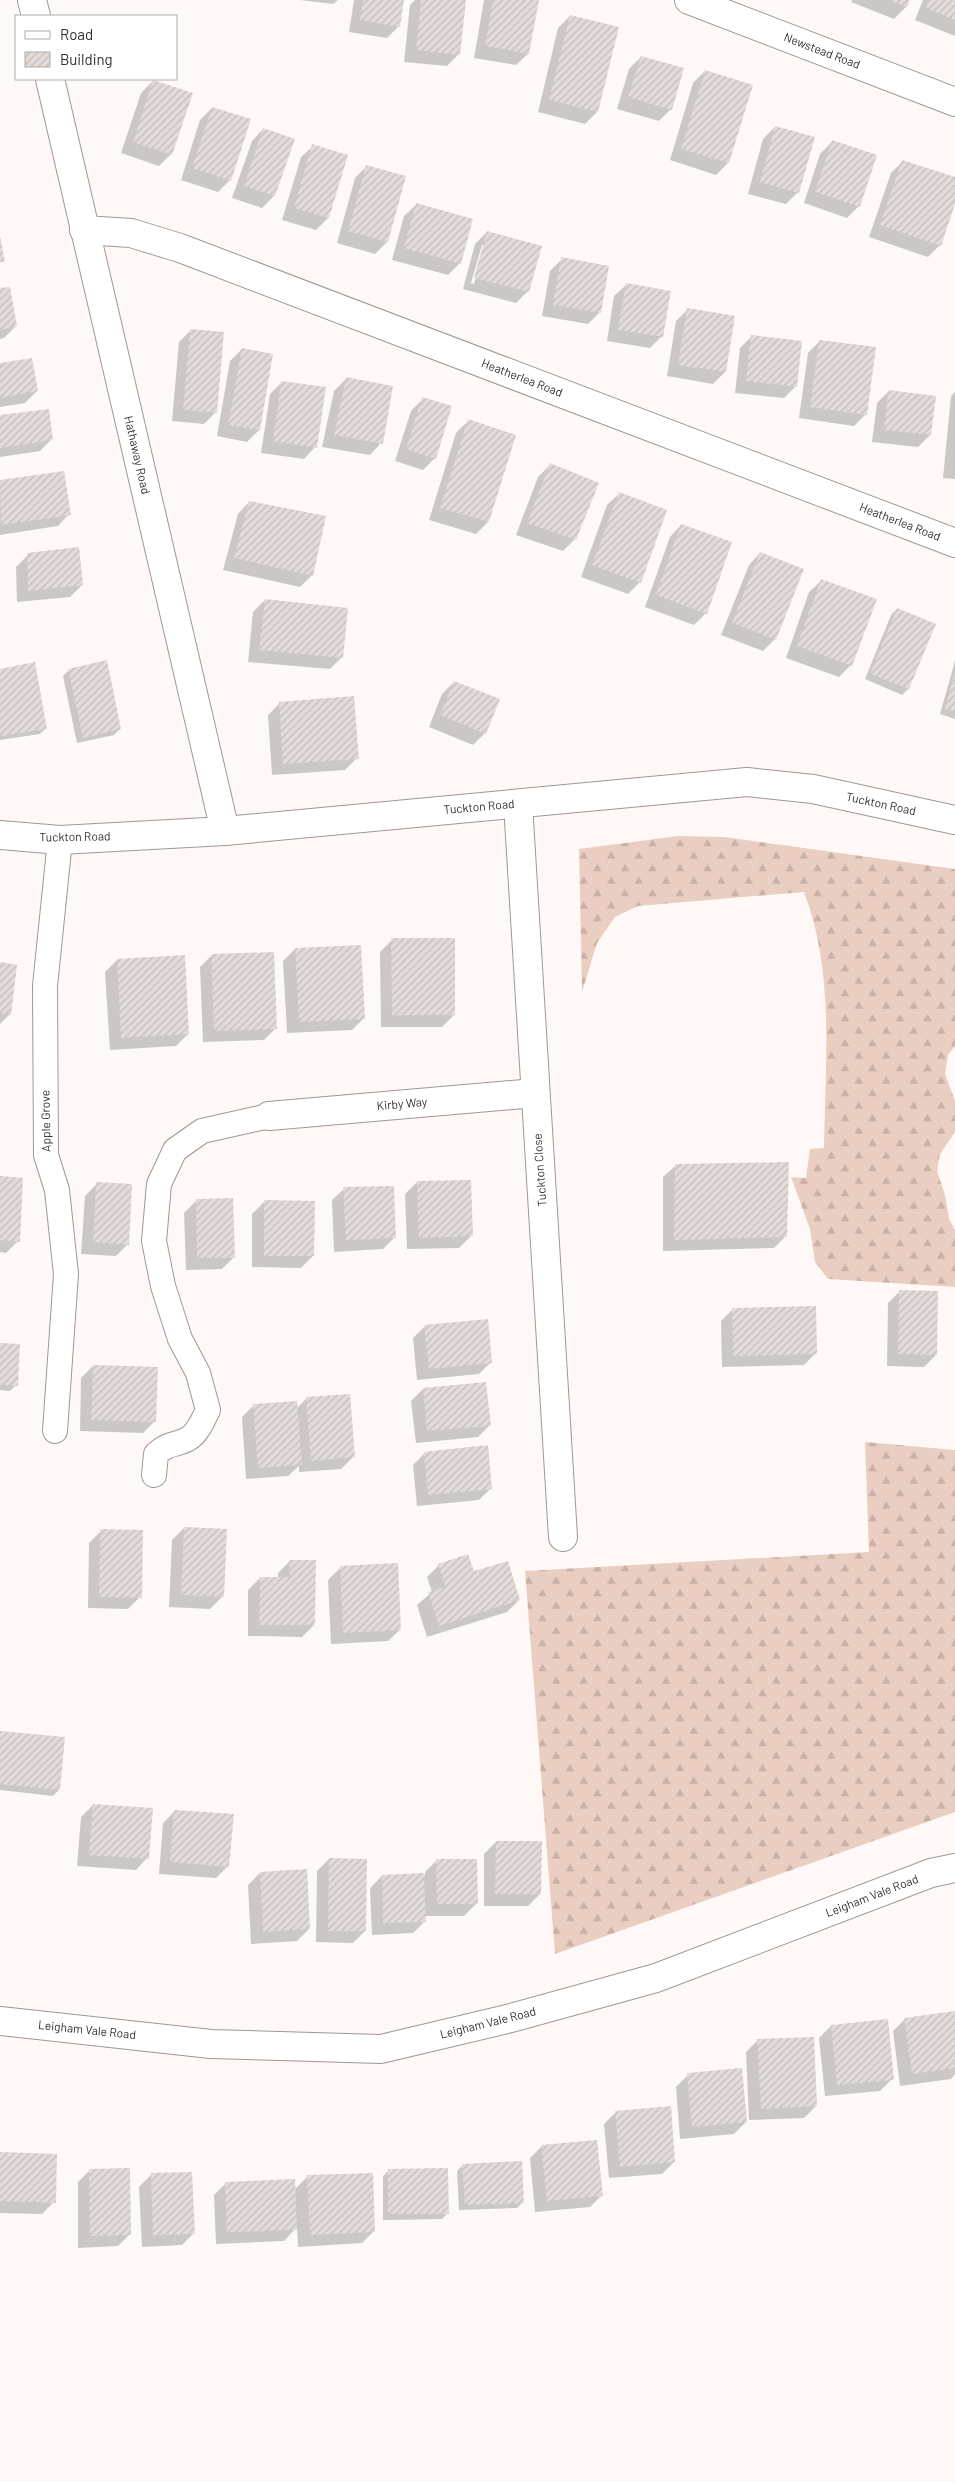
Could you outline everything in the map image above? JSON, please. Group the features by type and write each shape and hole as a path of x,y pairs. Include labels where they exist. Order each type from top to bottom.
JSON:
{"street":[{"path":"32,0 36,15"},
{"name":"Newstead Road","path":"689,0 955,102"},
{"name":"Hathaway Road","path":"50,80 225,831"},
{"name":"Heatherlea Road","path":"84,230 131,233 180,248 955,543"},
{"name":"Tuckton Road","path":"0,835 60,840 225,831 747,782 813,789 955,820"},
{"name":"Tuckton Close","path":"518,804 563,1537"},
{"name":"Kirby Way","path":"269,1116 535,1093"},
{"name":"Leigham Vale Road","path":"0,2021 211,2044 381,2049 511,2018 656,1978 931,1873 955,1868"}],"lane":[{"name":"Apple Grove","path":"55,1431 66,1274 57,1190 46,1155 45,986 60,840"},
{"path":"154,1475 156,1454 165,1446 188,1439 199,1428 208,1410 198,1373 180,1340 163,1286 154,1241 159,1184 175,1150 202,1131 269,1116"}],"green space":[{"path":"678,836 724,837 955,869 955,1046 948,1055 945,1074 955,1101 955,1132 940,1154 937,1171 945,1195 949,1219 955,1230 955,1287 828,1279 815,1262 810,1229 791,1177 806,1178 810,1149 824,1148 826,1018 824,986 814,923 804,892 638,906 615,917 597,943 582,992 579,849"},
{"path":"865,1442 955,1450 955,1812 555,1954 525,1571 869,1552"}],"building":[{"path":"363,0 404,0 400,27 360,20"},
{"path":"421,0 466,0 460,55 416,50"},
{"path":"493,0 539,0 529,54 485,46"},
{"path":"888,0 910,0 907,7"},
{"path":"929,0 955,0 955,20 926,8"},
{"path":"570,15 619,27 598,112 549,100"},
{"path":"641,56 684,68 672,110 628,97"},
{"path":"705,70 753,85 729,163 681,149"},
{"path":"153,80 193,93 172,155 133,142"},
{"path":"212,107 251,119 231,181 192,168"},
{"path":"775,126 815,137 799,193 760,182"},
{"path":"263,128 295,139 275,196 244,186"},
{"path":"832,140 877,155 860,207 815,192"},
{"path":"312,144 348,155 329,218 294,208"},
{"path":"902,160 955,177 955,204 941,246 880,225"},
{"path":"366,165 406,176 388,242 348,231"},
{"path":"416,203 473,219 461,264 404,248"},
{"path":"487,231 542,246 529,292 474,278"},
{"path":"0,236 5,262 0,262"},
{"path":"561,257 609,266 601,313 553,305"},
{"path":"626,283 671,291 663,337 618,330"},
{"path":"10,287 17,326 0,330 0,288"},
{"path":"687,308 735,316 726,372 678,365"},
{"path":"190,329 224,332 217,413 183,410"},
{"path":"751,335 802,341 797,387 746,381"},
{"path":"819,340 876,347 867,415 810,407"},
{"path":"242,348 273,354 260,430 228,425"},
{"path":"32,358 38,391 0,398 0,363"},
{"path":"346,377 393,386 383,444 334,435"},
{"path":"281,381 326,387 317,448 273,441"},
{"path":"888,390 936,396 931,435 884,430"},
{"path":"422,397 452,406 436,459 406,449"},
{"path":"49,409 53,440 0,448 0,415"},
{"path":"468,419 516,435 489,522 440,508"},
{"path":"550,463 599,483 576,540 527,523"},
{"path":"64,471 71,515 1,525 0,480"},
{"path":"619,492 667,510 641,583 592,565"},
{"path":"249,501 326,516 313,576 234,558"},
{"path":"681,524 732,542 707,614 656,595"},
{"path":"79,547 83,585 28,591 27,553"},
{"path":"760,552 804,569 776,640 732,623"},
{"path":"821,579 877,599 852,666 797,646"},
{"path":"265,599 348,608 343,658 259,650"},
{"path":"897,608 936,624 909,689 870,674"},
{"path":"107,660 121,729 83,738 68,669"},
{"path":"35,662 47,729 0,736 0,669"},
{"path":"955,675 955,711 945,709"},
{"path":"454,681 500,699 486,734 440,715"},
{"path":"354,696 359,759 283,764 279,702"},
{"path":"391,938 455,938 455,1015 392,1015"},
{"path":"361,945 365,1019 299,1022 295,948"},
{"path":"274,952 277,1029 214,1031 211,954"},
{"path":"185,955 189,1034 121,1038 117,959"},
{"path":"0,962 17,965 11,1015 0,1013"},
{"path":"789,1162 787,1237 674,1240 675,1164"},
{"path":"0,1176 23,1178 20,1242 0,1240"},
{"path":"471,1180 473,1236 419,1238 417,1181"},
{"path":"96,1182 132,1184 129,1245 93,1242"},
{"path":"394,1186 396,1238 346,1240 343,1187"},
{"path":"233,1198 235,1258 197,1258 196,1199"},
{"path":"264,1200 315,1201 314,1256 264,1256"},
{"path":"899,1290 938,1291 937,1355 898,1354"},
{"path":"816,1306 817,1354 733,1356 732,1308"},
{"path":"488,1319 492,1363 429,1369 424,1325"},
{"path":"0,1343 20,1344 18,1386 0,1385"},
{"path":"93,1365 158,1367 156,1422 91,1420"},
{"path":"486,1382 491,1426 427,1431 423,1388"},
{"path":"350,1394 355,1457 311,1461 306,1397"},
{"path":"297,1401 302,1465 258,1468 253,1404"},
{"path":"488,1445 492,1489 428,1495 424,1452"},
{"path":"184,1527 227,1529 224,1597 181,1595"},
{"path":"100,1529 143,1530 142,1598 99,1597"},
{"path":"468,1554 474,1571 508,1561 520,1600 439,1626 428,1592 446,1587 438,1564"},
{"path":"289,1560 316,1560 315,1625 259,1625 260,1577 290,1577"},
{"path":"398,1563 401,1630 343,1633 340,1566"},
{"path":"0,1731 65,1737 60,1790 0,1784"},
{"path":"93,1804 153,1808 149,1859 89,1855"},
{"path":"174,1810 234,1814 229,1867 170,1862"},
{"path":"496,1841 542,1841 541,1895 495,1894"},
{"path":"329,1858 367,1859 366,1931 328,1931"},
{"path":"436,1859 477,1859 478,1904 437,1904"},
{"path":"307,1869 310,1929 263,1932 260,1872"},
{"path":"424,1873 426,1922 383,1923 382,1875"},
{"path":"955,2011 955,2068 912,2074 904,2018"},
{"path":"888,2019 894,2080 837,2085 831,2025"},
{"path":"814,2037 817,2106 761,2109 757,2039"},
{"path":"742,2068 747,2122 692,2127 687,2073"},
{"path":"671,2106 675,2162 620,2167 615,2111"},
{"path":"597,2140 603,2196 547,2201 541,2145"},
{"path":"0,2152 57,2154 56,2203 0,2201"},
{"path":"522,2161 524,2203 465,2205 462,2164"},
{"path":"130,2168 131,2235 90,2236 89,2169"},
{"path":"448,2168 449,2214 388,2214 388,2169"},
{"path":"192,2172 195,2234 153,2235 151,2173"},
{"path":"373,2173 375,2232 310,2235 307,2175"},
{"path":"295,2179 297,2230 227,2232 225,2182"}]}
